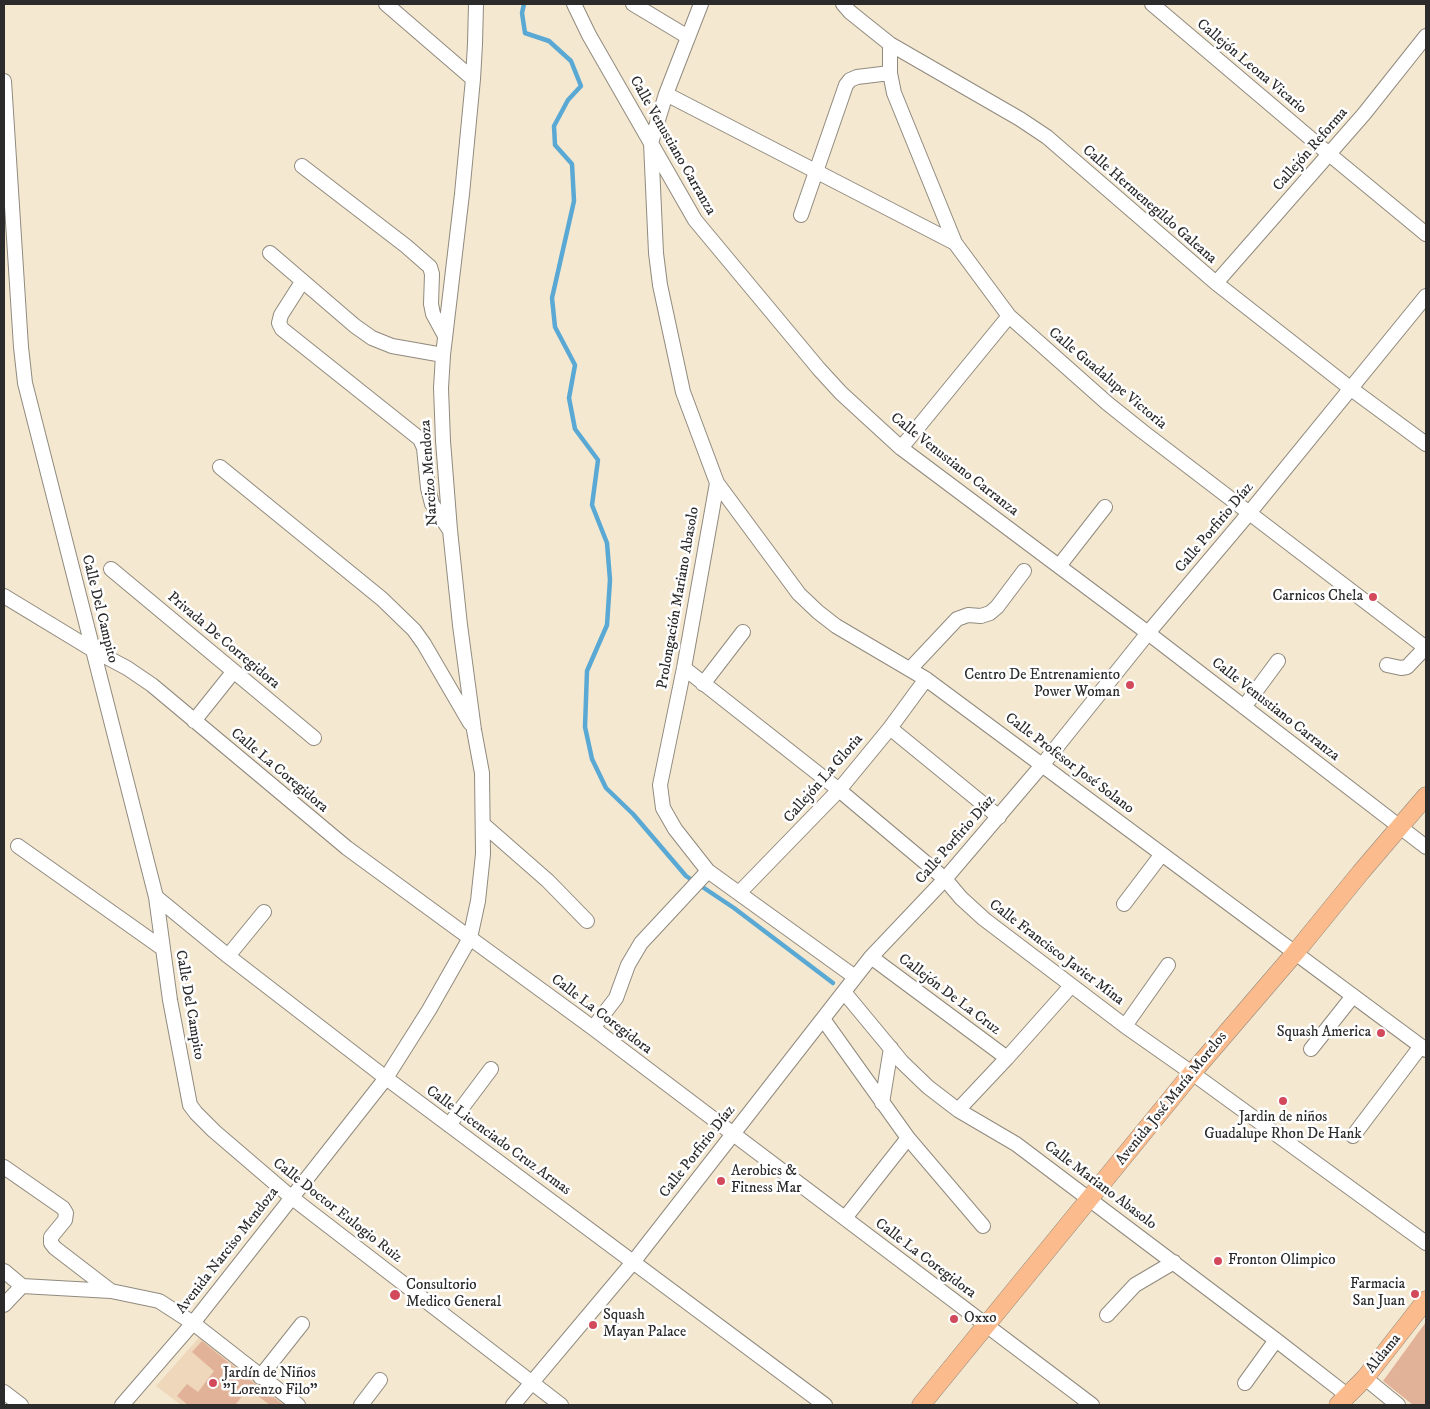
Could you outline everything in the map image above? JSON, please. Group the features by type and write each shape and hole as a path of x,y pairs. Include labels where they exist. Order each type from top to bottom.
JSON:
{"main road":[{"name":"Avenida José María Morelos","path":"921,1405 1192,1073 1295,954 1361,872 1426,796"},
{"name":"Aldama","path":"1343,1400 1365,1378 1426,1300"}],"street":[{"path":"386,4 473,79"},
{"name":"Narcizo Mendoza","path":"470,938 478,901 483,854 482,773 474,730 460,625 450,530 441,388 473,79 476,44 476,4"},
{"name":"Calle Venustiano Carranza","path":"574,4 589,35 695,220 841,393 901,448 1148,633 1426,847"},
{"path":"633,4 688,37"},
{"path":"701,4 666,94 651,143 656,253 660,285 683,392 717,483"},
{"name":"Calle Hermenegildo Galeana","path":"843,4 850,12 890,44 1020,119 1047,137 1216,283 1350,388 1426,444"},
{"name":"Callejón Leona Vicario","path":"1152,4 1426,234"},
{"name":"Callejón Reforma","path":"1216,283 1364,114 1426,36"},
{"name":"Calle Guadalupe Victoria","path":"890,44 890,73 894,93 955,244 1009,316 1108,403 1426,647"},
{"path":"801,216 846,85 850,80 857,77 890,73"},
{"name":"Calle Del Campito","path":"4,81 25,383 156,897 170,1000 190,1106 214,1132"},
{"path":"666,94 955,244"},
{"path":"302,166 406,246 430,267 432,274 431,304 433,314 445,336"},
{"path":"270,253 302,282 372,338 392,346 443,355"},
{"path":"302,282 282,315 280,322 282,330 420,439 424,448 428,488 432,504 450,530"},
{"name":"Calle Porfirio Díaz","path":"513,1405 634,1261 871,957 999,817 1426,296"},
{"path":"901,448 1009,316"},
{"path":"220,467 382,599 414,630 442,673 474,730"},
{"name":"Prolongación Mariano Abasolo","path":"717,483 684,668 660,785 663,808 704,874 739,894 855,977"},
{"name":"Calle Profesor José Solano","path":"717,483 799,594 818,612 836,626 926,679 1424,1048"},
{"path":"1059,566 1105,507"},
{"name":"Privada De Corregidora","path":"111,569 314,738"},
{"path":"910,669 956,619 968,615 981,616 990,613 997,607 1024,571"},
{"name":"Calle La Coregidora","path":"4,596 93,650 127,668 152,685 348,848 593,1028 732,1135 1092,1405"},
{"path":"703,684 743,632"},
{"path":"1387,665 1401,668 1407,667 1426,647"},
{"path":"1244,707 1278,661"},
{"name":"Calle Francisco Javier Mina","path":"684,668 839,790 945,878 971,908 1071,986 1426,1243"},
{"path":"194,721 234,671"},
{"name":"Callejón La Gloria","path":"739,894 839,790 890,728 926,679"},
{"path":"890,728 999,817"},
{"path":"484,825 548,881 587,921"},
{"path":"18,846 162,948"},
{"path":"1124,904 1162,854"},
{"path":"593,1028 616,998 634,953 641,943 704,874"},
{"name":"Calle Licenciado Cruz Armas","path":"156,897 228,956 386,1078 825,1405"},
{"path":"228,956 264,912"},
{"name":"Avenida Narciso Mendoza","path":"122,1405 193,1323 386,1078 429,1010 470,938"},
{"name":"Callejón De La Cruz","path":"871,957 1007,1058"},
{"path":"1125,1026 1168,965"},
{"path":"958,1110 1071,986"},
{"name":"Calle Mariano Abasolo","path":"844,992 902,1062 928,1087 958,1110 1016,1144 1174,1262 1276,1340 1343,1400"},
{"path":"1311,1049 1353,996"},
{"path":"823,1019 908,1138 983,1226"},
{"path":"882,1103 891,1048"},
{"path":"1353,1136 1424,1048"},
{"path":"449,1125 491,1069"},
{"name":"Calle Doctor Eulogio Ruiz","path":"214,1132 291,1197 561,1405"},
{"path":"845,1218 908,1138"},
{"path":"4,1167 63,1208 66,1214 65,1220 52,1237 51,1243 111,1291"},
{"path":"1107,1314 1135,1285 1174,1262"},
{"path":"4,1271 22,1286 111,1291 159,1301 193,1323 298,1405"},
{"path":"4,1305 22,1286"},
{"path":"260,1377 302,1324"},
{"path":"1245,1383 1276,1340"},
{"path":"1365,1378 1398,1405"},
{"path":"362,1405 380,1380"},
{"path":"4,1392 21,1405"}],"shaded area":[{"path":"204,1332 298,1405 181,1405 156,1386"}],"building":[{"path":"1426,1322 1426,1405 1413,1405 1383,1381"},
{"path":"202,1341 284,1405 270,1405 248,1389 235,1405 188,1405 177,1396 187,1384 198,1392 214,1371 192,1352"}],"waterway":[{"path":"524,4 522,13 525,33 549,41 571,61 581,86 568,100 554,126 555,145 572,164 574,201 552,298 555,327 575,365 569,398 575,429 598,460 592,505 607,543 610,580 607,625 587,671 585,727 592,759 606,788 633,814 686,876 734,908 833,983"}],"place":[{"name":"Carnicos Chela","path":"1373,597"},
{"name":"Centro De Entrenamiento Power Woman","path":"1130,685"},
{"name":"Squash America","path":"1381,1033"},
{"name":"Jardin de niños Guadalupe Rhon De Hank","path":"1283,1101"},
{"name":"Aerobics & Fitness Mar","path":"721,1181"},
{"name":"Fronton Olimpico","path":"1218,1261"},
{"name":"Farmacia San Juan","path":"1415,1294"},
{"name":"Consultorio Medico General","path":"395,1295"},
{"name":"Oxxo","path":"954,1319"},
{"name":"Squash Mayan Palace","path":"593,1325"},
{"name":"Jardín de Niños \"Lorenzo Filo\"","path":"213,1383"}]}
